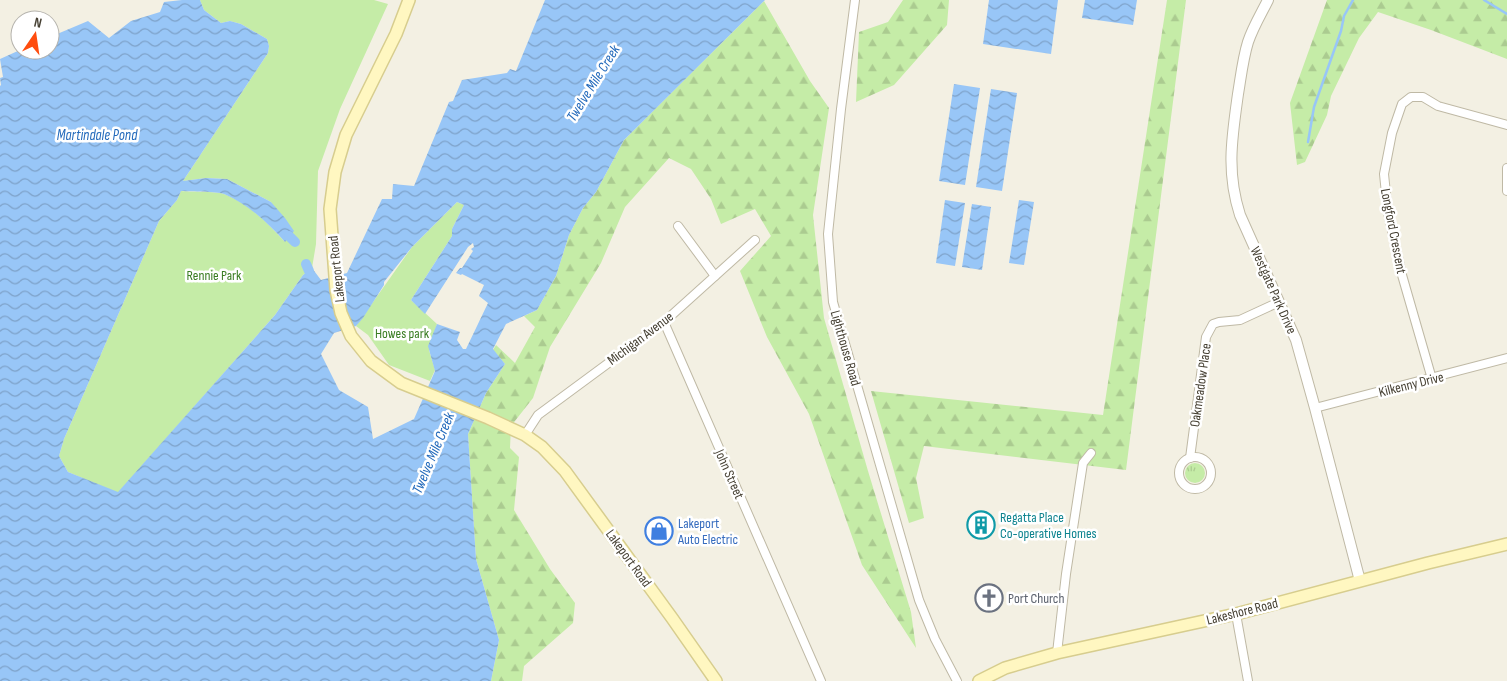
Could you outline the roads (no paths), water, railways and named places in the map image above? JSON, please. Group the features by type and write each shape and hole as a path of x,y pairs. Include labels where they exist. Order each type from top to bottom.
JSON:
{"main road":[{"name":"Lakeport Road","path":"408,0 396,34 346,135 335,172 330,209 334,271 341,313 351,336 371,361 401,382 525,435 542,447 565,471 672,618 715,681"},
{"name":"Lakeshore Road","path":"979,681 1005,668 1057,653 1236,614 1507,544"}],"street":[{"name":"Lighthouse Road","path":"855,0 828,234 833,302 919,600 935,639 957,681"},
{"name":"Westgate Park Drive","path":"1268,0 1251,36 1244,59 1231,143 1230,163 1236,202 1240,215 1296,340 1360,581"},
{"name":"Longford Crescent","path":"1432,379 1402,275 1388,213 1384,174 1392,133 1402,104 1411,97 1423,97 1438,106 1507,125"},
{"path":"1507,168 1507,191"},
{"path":"678,226 715,276"},
{"name":"Michigan Avenue","path":"525,435 538,415 664,322 755,240"},
{"name":"Oakmeadow Place","path":"1190,458 1200,458 1209,464 1212,474 1203,487 1198,489 1188,487 1181,480 1180,469 1182,464 1190,458 1206,337 1209,331 1213,324 1240,320 1279,302"},
{"name":"John Street","path":"664,322 821,681"},
{"name":"Kilkenny Drive","path":"1315,408 1507,358"},
{"path":"1057,653 1066,574 1083,463 1092,453"},
{"path":"1236,614 1248,681"}],"water":[{"path":"200,0 204,10 221,23 230,21 241,24 267,39 268,53 183,181 206,178 227,179 271,202 294,231 285,242 265,221 249,209 233,198 215,192 181,191 177,200 159,221 64,439 59,456 68,472 118,492 275,315 303,275 312,268 321,280 347,273 382,199 392,199 393,184 414,186 449,102 453,101 462,80 507,73 510,69 516,71 545,0 765,0 624,140 596,192 583,208 569,235 556,276 537,310 506,324 493,349 505,364 486,393 468,434 476,559 499,640 491,681 0,681 0,78 3,77 0,59 10,54 10,60 60,60 60,33 88,21 109,38 131,21 160,12 164,2","holes":["457,202 464,205 452,229 452,236 411,300 425,314 468,247 473,243 474,247 471,249 473,251 462,268 456,273 484,285 479,296 488,303 466,349 463,349 457,340 460,332 437,324 428,346 435,371 414,419 373,439 368,407 339,390 321,354 334,333 356,326 363,318 384,285 384,282 412,247"]},
{"path":"989,0 1058,0 1051,54 983,44"},
{"path":"1085,0 1137,0 1133,25 1082,18"},
{"path":"954,84 980,88 965,185 939,181"},
{"path":"991,89 1017,93 1002,191 976,187"},
{"path":"945,200 965,203 955,266 936,263"},
{"path":"1019,200 1034,202 1024,265 1009,263"},
{"path":"972,204 991,207 982,270 962,267"}],"waterway":[{"path":"1308,142 1314,107 1341,31 1344,16 1353,0"},
{"path":"1484,0 1507,14"},
{"path":"289,236 295,242"},
{"path":"306,264 309,271"}],"place":[{"name":"Regatta Place Co-operative Homes","path":"981,525"},
{"name":"Lakeport Auto Electric","path":"659,531"},
{"name":"Port Church","path":"989,598"}],"water label":[{"name":"Twelve Mile Creek","path":"593,83"},
{"name":"Martindale Pond","path":"97,135"},
{"name":"Twelve Mile Creek","path":"433,453"}],"park label":[{"name":"Rennie Park","path":"214,275"},
{"name":"Howes park","path":"402,333"}]}
